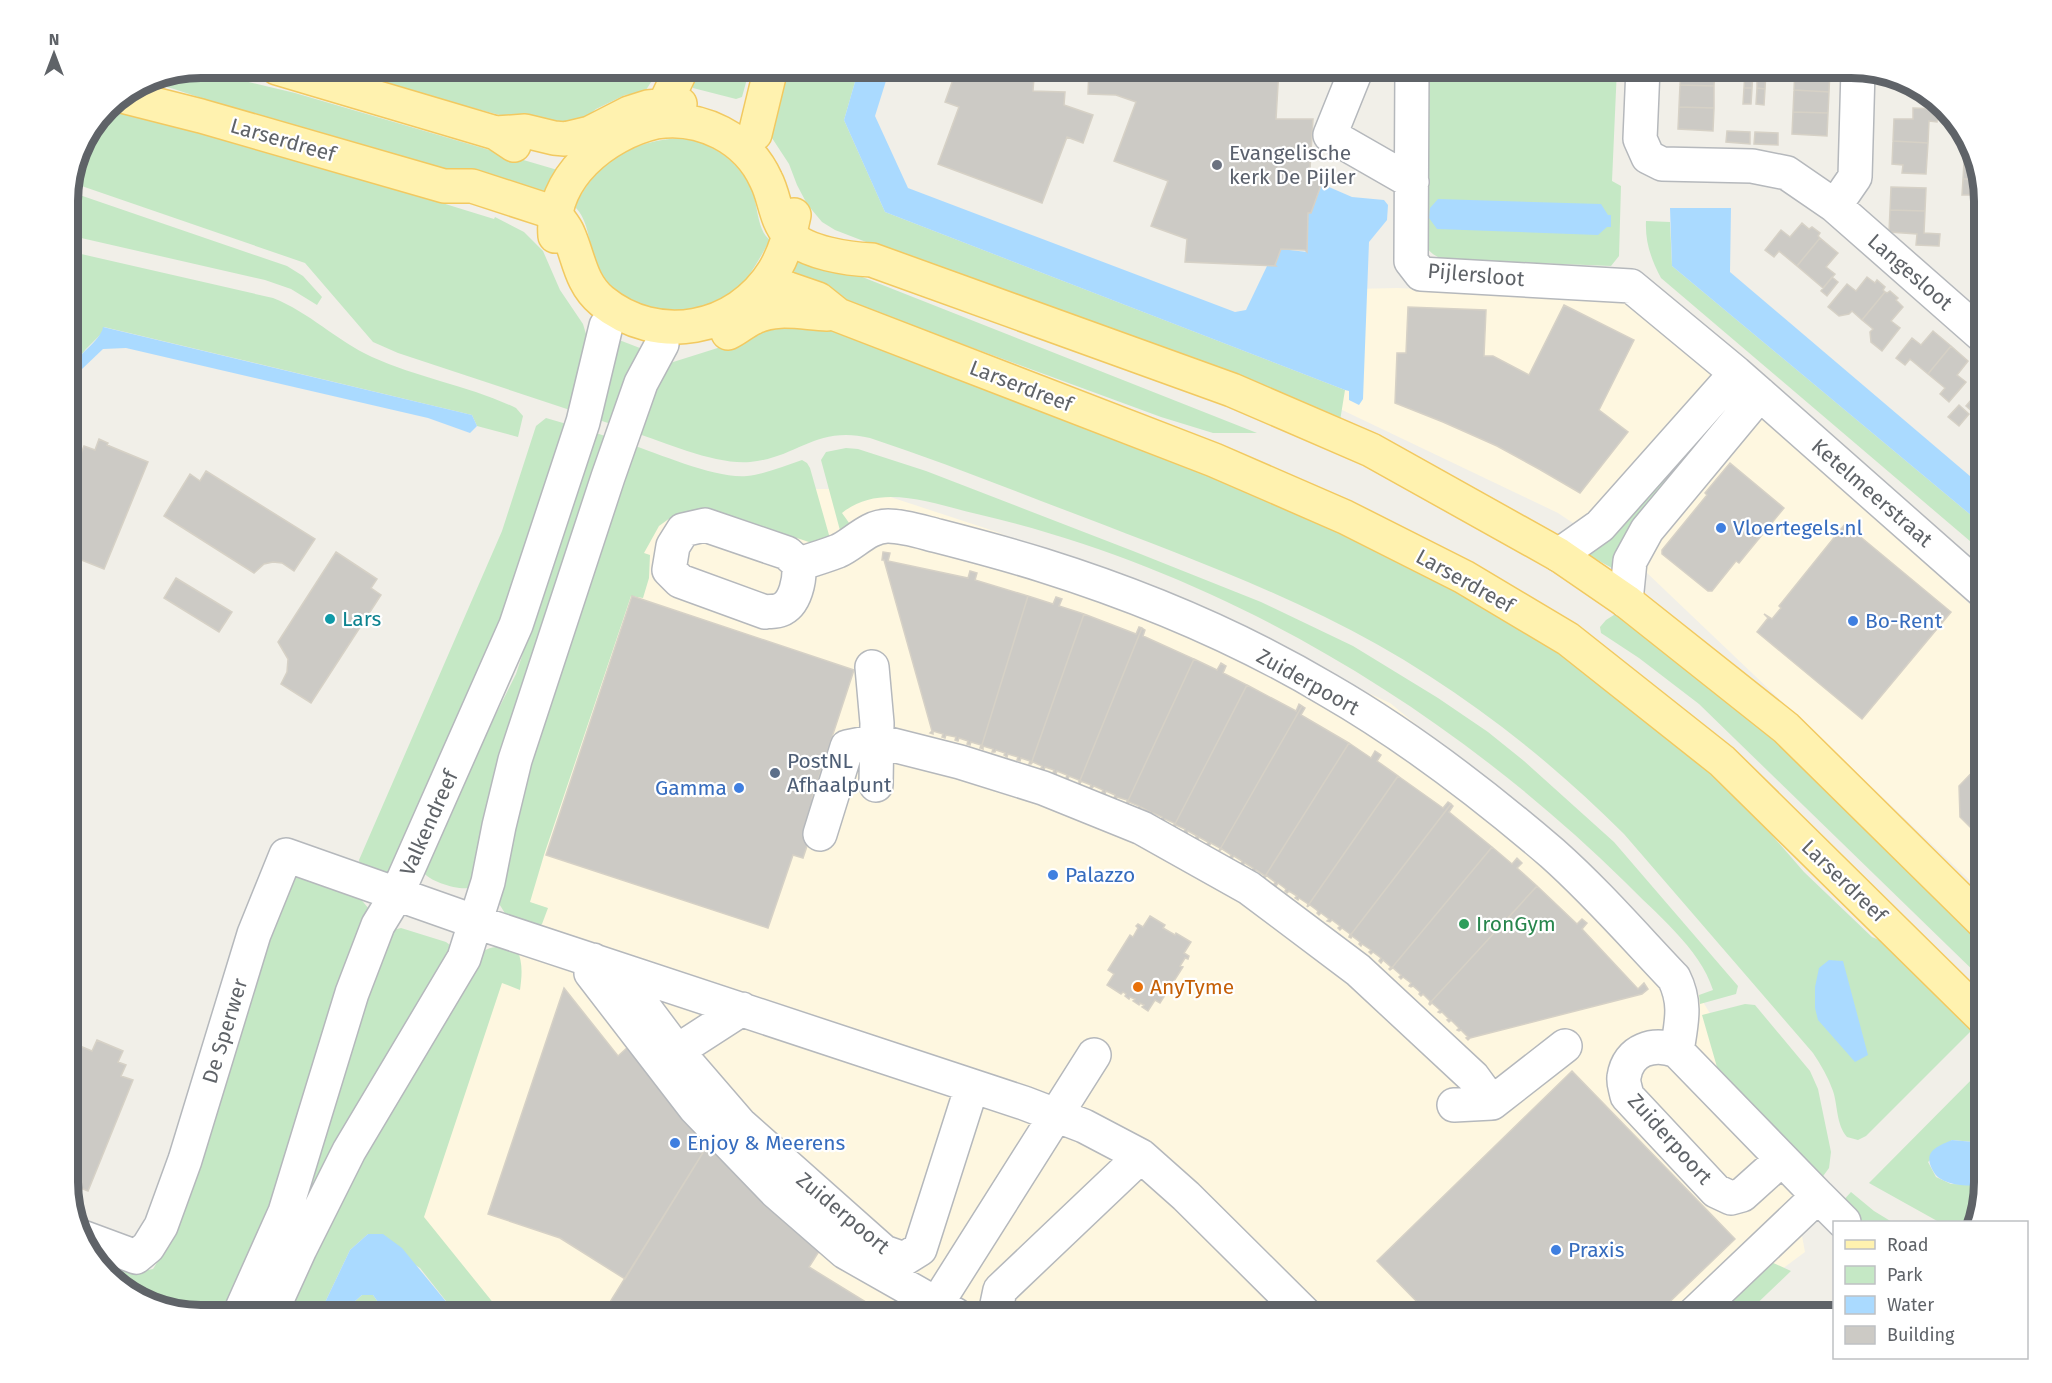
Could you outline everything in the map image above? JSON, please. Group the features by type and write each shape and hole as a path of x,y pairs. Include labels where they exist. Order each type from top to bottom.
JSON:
{"main road":[{"path":"311,78 496,133 525,131 582,148"},
{"path":"660,113 677,78"},
{"path":"755,135 769,78"},
{"name":"Larserdreef","path":"132,99 444,186 472,186 555,226"},
{"path":"792,224 766,298 735,309 711,322 666,336 624,335 606,326 587,310 570,289 557,256 555,226 567,184 590,133 629,113 660,113 688,104 711,109 735,119 755,135 773,155 784,174 792,198 792,224 798,241 841,258 872,260 1254,399 1371,450 1559,555 1626,601 1786,728 1974,913"},
{"path":"660,113 680,120 696,122 725,135 745,148 757,162 766,180 777,213 792,224"},
{"path":"555,226 568,233 582,275 590,290 602,302 636,320 651,325 666,336"},
{"name":"Larserdreef","path":"766,298 789,289 818,299 838,315 1214,460 1345,518 1464,577 1568,639 1722,761 1974,1009"}],"street":[{"path":"1353,78 1330,135 1412,182"},
{"name":"Pijlersloot","path":"1412,78 1411,261 1421,274 1630,286"},
{"name":"Langesloot","path":"1643,78 1640,139 1648,157 1662,164 1752,166 1787,173 1835,206 1974,328"},
{"path":"1835,206 1856,177 1858,78"},
{"name":"Ketelmeerstraat","path":"1630,286 1748,384 1974,583"},
{"name":"Valkendreef","path":"244,1305 285,1212 352,993 378,925 398,894 516,625 583,422 606,326"},
{"path":"275,1305 349,1151 464,958 488,882 499,826 519,748 641,383 666,336"},
{"path":"1559,555 1600,526 1748,384"},
{"path":"1626,601 1629,561 1647,530 1748,384"},
{"name":"Zuiderpoort","path":"799,564 840,550 876,528 885,526 915,530 998,551 1066,572 1155,604 1264,655 1328,690 1394,732 1471,786 1553,855 1597,897 1674,978 1682,1001 1683,1015 1677,1051 1666,1047 1652,1047 1641,1051 1627,1063 1623,1079 1628,1096 1716,1191 1731,1198 1742,1196 1781,1160"},
{"path":"872,667 877,741 876,785"},
{"path":"820,834 847,747 877,741 960,762 1043,788 1142,828 1249,888 1358,970 1473,1077 1492,1103"},
{"name":"De Sperwer","path":"93,1241 136,1257 148,1247 161,1226 188,1150 254,934 285,855 398,894"},
{"path":"398,894 1055,1114 1084,1126 1141,1156 1194,1203 1293,1305"},
{"name":"Zuiderpoort","path":"593,960 591,973 669,1057 740,1124 884,1252 904,1259 920,1249 972,1086"},
{"name":"Zuiderpoort","path":"642,976 635,995 695,1108 776,1192 845,1252 937,1305"},
{"path":"669,1057 742,1009"},
{"path":"1454,1105 1492,1103 1565,1046"},
{"path":"1677,1051 1843,1221"},
{"name":"Zuiderpoort","path":"949,1305 1055,1114 1094,1055"},
{"path":"997,1305 1000,1290 1141,1156"},
{"path":"1704,1305 1818,1196"}],"shaded area":[{"path":"1398,288 1625,301 1790,441 1974,608 1974,884 1646,572 1558,513 1338,408 1353,289"},
{"name":"Palazzo","path":"735,489 866,489 997,532 1207,618 1390,703 1495,789 1678,961 1783,1133 1805,1252 1774,1275 1743,1305 471,1305 392,1194 489,974 630,513"}],"green space":[{"path":"193,78 231,78 295,93 561,171 548,200 259,117 160,85"},
{"path":"360,78 654,78 646,90 641,93 625,95 596,109 585,118 565,122 515,119"},
{"path":"694,78 747,78 742,97 736,99 693,88"},
{"path":"777,78 856,78 844,120 885,212 1345,390 1339,427 1242,387 835,230 822,222 807,204 789,164 772,138 769,122"},
{"path":"1428,78 1617,78 1612,181 1621,186 1619,256 1611,266 1442,259 1429,250 1420,236"},
{"path":"117,111 348,174 494,219 495,217 524,232 543,251 560,290 583,324 589,344 573,411 398,353 373,342 305,263 79,185 82,169 94,139"},
{"path":"683,138 717,151 744,175 754,197 763,231 770,240 757,264 733,293 711,305 676,311 642,305 626,298 613,288 597,267 585,222 575,207 593,177 618,156 648,143"},
{"path":"78,194 287,266 303,276 322,297 317,305 291,289 265,280 78,237"},
{"path":"1646,221 1670,222 1672,266 1974,518 1974,544 1661,278 1649,250"},
{"path":"799,252 1257,433 1213,433 1161,417 785,279"},
{"path":"78,253 273,298 299,311 372,357 407,371 498,400 516,408 523,416 518,437 477,426 472,415 104,327 102,333 78,359"},
{"path":"809,323 849,335 1331,523 1505,612 1631,702 1737,795 1804,872 1872,937 1898,948 1974,1020 1974,1028 1866,1136 1858,1140 1847,1137 1839,1121 1831,1086 1813,1053 1624,834 1591,802 1520,741 1484,713 1406,661 1325,617 1234,576 974,475 870,438 851,435 835,436 766,459 737,462 707,457 633,432 670,363 724,346 758,327"},
{"path":"614,338 645,350 617,426 593,418"},
{"path":"546,418 570,425 523,579 389,872 385,875 360,865 359,860 502,531 536,426"},
{"path":"1711,422 1715,427 1619,548 1612,568 1581,551"},
{"path":"590,431 611,438 473,887 462,888 446,885 423,872 461,784 516,674 536,591"},
{"path":"629,444 704,470 734,476 761,474 802,460 810,468 831,542 812,543 715,511 673,520 670,518 659,526 644,553 650,555 649,578 643,598 631,596 544,855 530,902 548,908 542,924 536,928 506,915 498,902 507,819"},
{"path":"846,448 858,449 926,471 1261,602 1353,646 1438,698 1488,732 1524,761 1614,842 1738,986 1736,994 1700,1004 1699,995 1713,990 1698,960 1675,932 1625,882 1556,818 1483,759 1406,704 1326,654 1242,609 1156,571 1068,539 925,501 890,497 857,504 842,513 852,527 841,534 821,460 826,452"},
{"path":"1617,613 1761,719 1974,930 1974,971 1699,704 1639,658 1601,633 1600,627"},
{"path":"298,875 359,897 369,909 236,1305 201,1305 169,1301 139,1289 126,1280 105,1259 138,1272 153,1269 158,1261 190,1183 226,1064 290,878"},
{"path":"401,928 446,942 455,949 325,1182 289,1221 389,931"},
{"path":"501,946 517,949 522,969 520,990 502,983 424,1217 495,1305 449,1305 420,1268 368,1234 350,1250 324,1305 286,1305 309,1256 474,955"},
{"path":"1745,1004 1755,1005 1810,1071 1818,1089 1831,1152 1829,1168 1821,1179 1719,1074 1702,1015"},
{"path":"1974,1077 1974,1142 1952,1140 1928,1162 1936,1177 1951,1184 1974,1185 1972,1206 1967,1221 1937,1221 1869,1183"},
{"path":"1851,1192 1890,1221 1857,1221 1840,1204"},
{"path":"1769,1261 1791,1271 1755,1305 1723,1305"},
{"path":"362,1295 373,1295 380,1305 352,1305"}],"water":[{"path":"856,78 887,78 875,116 908,188 1235,312 1246,310 1267,266 1276,266 1281,249 1307,252 1308,213 1311,212 1322,184 1352,197 1384,200 1388,205 1387,220 1369,242 1363,399 1359,405 1349,400 1349,391 885,212 844,120"},
{"path":"1438,199 1601,204 1608,215 1611,215 1611,227 1607,227 1598,235 1437,229 1429,218 1430,208"},
{"path":"1670,208 1731,208 1730,272 1974,479 1974,518 1672,266"},
{"path":"103,327 472,415 477,426 470,433 428,418 126,348 103,349 82,369 78,379 78,358"},
{"path":"1829,960 1843,961 1868,1055 1855,1062 1818,1020 1815,1008 1815,987 1819,968"},
{"path":"1952,1140 1974,1142 1974,1186 1947,1182 1935,1174 1929,1158 1937,1147"},
{"path":"368,1234 383,1234 402,1248 449,1305 380,1305 373,1295 362,1295 352,1305 324,1305 350,1250"}],"building":[{"path":"954,78 1034,78 1033,91 1065,92 1064,105 1093,115 1083,143 1067,137 1042,203 938,164 959,107 945,102"},
{"name":"Evangelische kerk De Pijler","path":"1089,78 1278,78 1276,119 1313,119 1310,169 1325,174 1311,213 1308,213 1307,252 1281,249 1276,266 1185,262 1187,239 1151,226 1168,181 1114,161 1136,102 1116,95 1088,94"},
{"path":"1680,78 1714,78 1714,86 1680,85"},
{"path":"1745,78 1753,78 1752,88 1744,88"},
{"path":"1757,78 1766,78 1765,89 1757,88"},
{"path":"1795,78 1830,78 1829,92 1794,90"},
{"path":"1680,85 1714,86 1714,108 1679,107"},
{"path":"1744,88 1752,88 1751,104 1743,104"},
{"path":"1757,88 1765,89 1764,105 1756,104"},
{"path":"1794,90 1829,92 1828,113 1793,112"},
{"path":"1679,107 1714,108 1713,131 1678,129"},
{"path":"1913,108 1932,109 1938,114 1937,122 1929,121 1928,143 1893,141 1894,119 1913,119"},
{"path":"1793,112 1828,113 1827,136 1792,134"},
{"path":"1727,131 1750,132 1750,144 1726,142"},
{"path":"1755,132 1778,133 1778,145 1754,144"},
{"path":"1893,141 1928,143 1926,174 1902,173 1903,165 1892,164"},
{"path":"1964,162 1968,162 1971,179 1963,179"},
{"path":"1963,179 1971,179 1970,195 1962,195"},
{"path":"1891,187 1926,188 1925,211 1890,210"},
{"path":"1890,210 1925,211 1924,233 1940,234 1939,246 1916,245 1917,234 1889,232"},
{"path":"1802,223 1809,229 1812,227 1820,233 1818,236 1820,238 1797,266 1779,251 1774,257 1765,250 1781,230 1790,237"},
{"path":"1820,238 1838,253 1826,267 1835,274 1823,288 1797,266"},
{"path":"1832,277 1838,282 1827,296 1821,291"},
{"path":"1867,277 1875,283 1877,280 1885,287 1883,290 1885,292 1862,320 1852,311 1839,316 1828,307 1847,284 1856,291"},
{"path":"1890,291 1903,307 1891,321 1900,328 1882,351 1871,342 1870,332 1873,329 1862,320 1885,292"},
{"path":"1564,305 1634,340 1599,410 1628,432 1580,493 1497,446 1395,403 1397,353 1406,353 1408,307 1486,310 1484,356 1493,356 1529,375"},
{"path":"1933,331 1951,346 1928,374 1910,359 1905,365 1896,358 1912,338 1921,345"},
{"path":"1951,346 1968,361 1957,375 1966,382 1949,402 1940,394 1945,388 1928,374"},
{"path":"1974,397 1974,413 1966,406"},
{"path":"1959,405 1969,414 1959,426 1948,417"},
{"path":"99,439 108,443 107,445 148,462 104,569 79,559 78,562 78,461 84,446 95,450"},
{"path":"1730,463 1784,508 1739,563 1736,561 1712,591 1708,591 1662,554 1662,550"},
{"name":"Lars","path":"206,471 315,539 294,571 282,563 273,562 264,564 254,573 164,516 190,474 200,481"},
{"path":"1845,524 1951,612 1862,719 1757,632 1768,618 1764,614 1772,619 1781,608 1779,606"},
{"name":"Lars","path":"336,552 377,579 371,588 381,595 311,703 281,684 287,672 288,659 278,642"},
{"path":"883,552 890,553 888,561 968,578 970,571 977,573 975,580 1028,596 981,748 981,745 971,742 970,745 967,744 968,741 959,738 958,741 955,740 956,737 946,735 945,738 942,737 943,734 933,731 933,734 930,733 932,731 884,560 882,560"},
{"path":"176,578 232,612 219,632 164,598"},
{"path":"632,596 854,670 812,798 821,802 803,858 793,855 768,928 546,855"},
{"path":"1028,596 1053,604 1056,597 1062,599 1059,606 1084,614 1031,764 1029,764 1030,761 1021,758 1020,761 1017,760 1018,757 1008,754 1007,757 1005,753 996,750 992,752 993,749 983,746 983,749 981,748"},
{"path":"1084,614 1136,634 1139,627 1142,628 1079,783 1079,780 1069,776 1068,779 1067,775 1057,771 1056,774 1053,773 1054,770 1045,767 1044,770 1042,766 1033,762 1031,764"},
{"path":"1142,628 1145,630 1143,636 1194,659 1127,803 1127,800 1117,797 1116,799 1115,795 1106,791 1105,794 1103,790 1094,786 1090,788 1091,785 1081,781 1079,783"},
{"path":"1194,659 1217,670 1221,663 1226,666 1223,673 1247,685 1174,826 1174,823 1165,819 1161,820 1162,817 1153,813 1149,814 1150,812 1141,807 1140,810 1137,809 1139,806 1127,803"},
{"path":"1247,685 1296,711 1299,704 1302,706 1219,851 1220,848 1211,843 1209,846 1208,842 1199,837 1195,838 1197,836 1188,831 1184,832 1185,829 1174,826"},
{"path":"1302,706 1305,708 1301,715 1349,743 1264,878 1264,875 1256,870 1254,872 1253,868 1245,863 1241,864 1242,861 1234,856 1230,857 1231,855 1222,849 1219,851"},
{"path":"1349,743 1371,758 1375,751 1381,755 1377,761 1398,776 1307,907 1308,904 1295,898 1297,896 1289,891 1287,893 1286,889 1278,883 1276,886 1275,882 1267,876 1264,878"},
{"path":"1974,770 1974,831 1960,817 1959,786"},
{"path":"1398,776 1443,808 1448,802 1451,804 1349,937 1350,934 1342,928 1340,930 1338,928 1340,926 1332,920 1327,921 1329,919 1321,913 1319,915 1318,911 1310,905 1307,907"},
{"path":"1451,804 1453,806 1449,812 1492,847 1390,970 1391,967 1383,960 1381,963 1379,961 1381,958 1373,952 1371,954 1369,952 1371,950 1362,944 1361,946 1360,942 1352,936 1349,937"},
{"path":"1492,847 1512,864 1517,858 1522,863 1517,868 1537,886 1429,1004 1430,1001 1423,994 1421,996 1413,986 1409,986 1411,983 1403,977 1401,979 1399,977 1401,975 1393,968 1390,970"},
{"path":"1537,886 1577,924 1582,919 1587,923 1582,929 1638,989 1644,983 1648,989 1642,994 1468,1040 1466,1038 1468,1037 1461,1030 1457,1030 1459,1028 1451,1020 1449,1022 1442,1012 1438,1012 1440,1010 1432,1003 1429,1004"},
{"path":"1150,916 1165,925 1163,928 1191,942 1184,953 1189,956 1188,959 1185,958 1180,966 1183,967 1160,1003 1155,1000 1148,1011 1142,1007 1144,1005 1133,1001 1135,999 1130,997 1129,999 1123,992 1121,994 1107,985 1114,974 1108,970 1130,935 1133,937 1138,928 1136,926 1138,924 1143,927"},
{"path":"564,988 618,1056 628,1047 712,1138 625,1279 560,1238 488,1214"},
{"path":"97,1040 123,1051 118,1062 126,1065 121,1076 133,1080 88,1191 78,1187 78,1051 80,1046 92,1051"},
{"path":"1572,1071 1735,1239 1666,1305 1420,1305 1377,1261"},
{"path":"712,1138 825,1242 809,1267 871,1305 608,1305"}],"place":[{"name":"Evangelische kerk De Pijler","path":"1217,165"},
{"name":"Vloertegels.nl","path":"1721,528"},
{"name":"Lars","path":"330,619"},
{"name":"Bo-Rent","path":"1853,621"},
{"name":"PostNL Afhaalpunt","path":"775,773"},
{"name":"Gamma","path":"739,788"},
{"name":"Palazzo","path":"1053,875"},
{"name":"IronGym","path":"1464,924"},
{"name":"AnyTyme","path":"1138,987"},
{"name":"Enjoy & Meerens","path":"675,1143"},
{"name":"Praxis","path":"1556,1250"}]}
